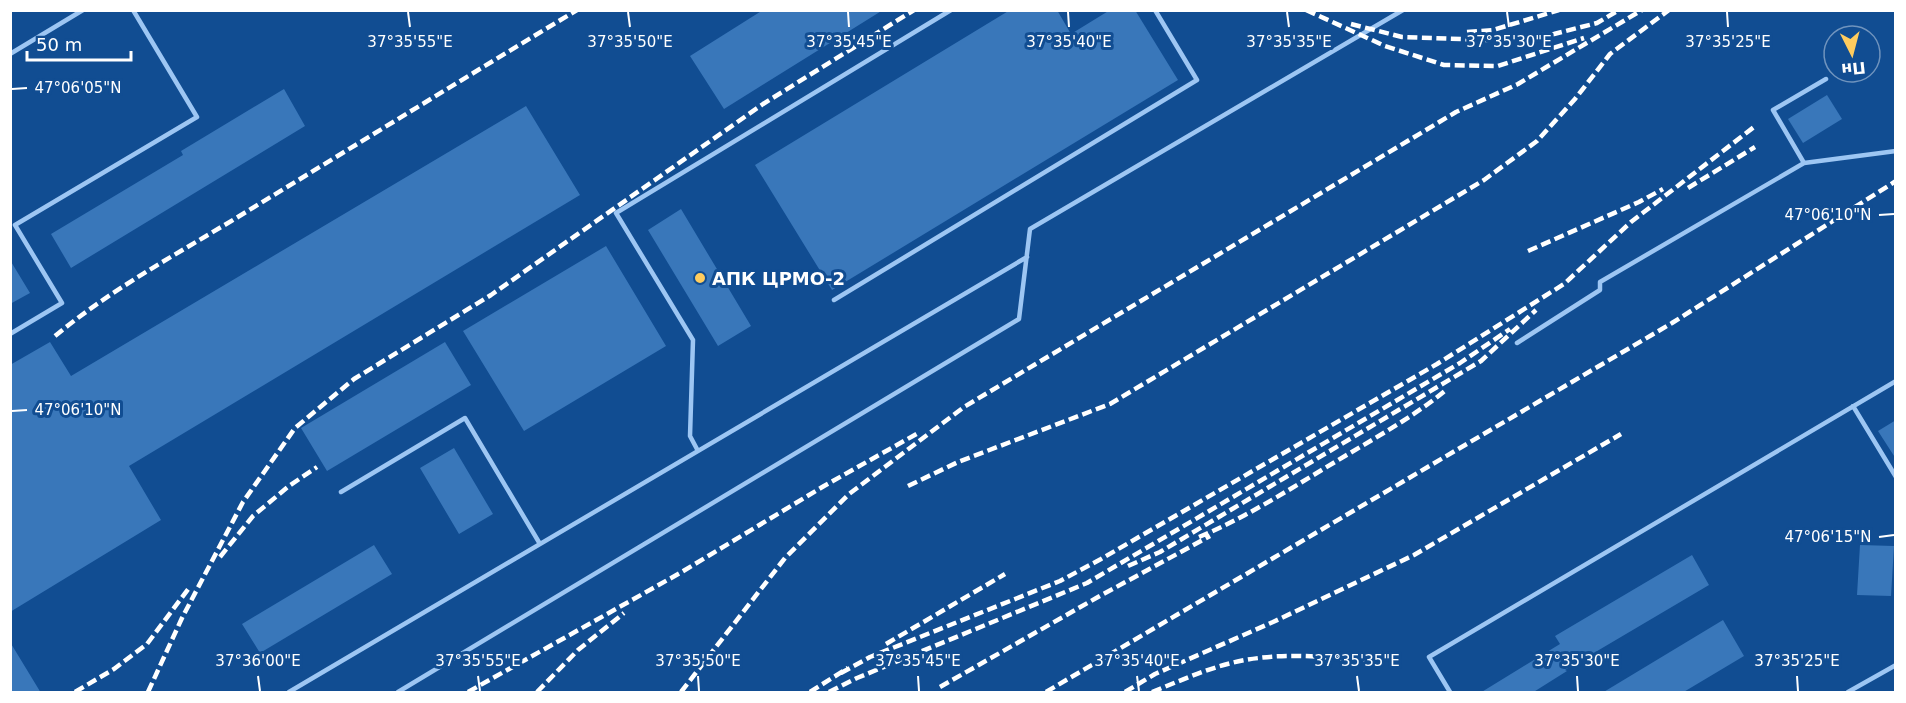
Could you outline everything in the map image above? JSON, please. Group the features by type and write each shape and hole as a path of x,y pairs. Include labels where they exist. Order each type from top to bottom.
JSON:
{"lane":[{"path":"10,54 83,10"},
{"path":"10,334 62,303 15,225 197,117 133,10"},
{"path":"698,451 690,436 693,340 616,213 951,10"},
{"path":"834,300 1197,80 1155,10"},
{"path":"398,693 1019,320 1030,230 1403,10"},
{"path":"1804,163 1773,110 1822,81"},
{"path":"1516,343 1600,290 1600,282 1804,163 1896,151"},
{"path":"289,693 1027,257"},
{"path":"1450,693 1429,657 1896,381"},
{"path":"1853,406 1896,477"},
{"path":"341,492 465,418 540,544"},
{"path":"1848,693 1896,665"}],"building":[{"path":"763,10 883,10 724,109 690,56"},
{"path":"1010,10 1057,10 1071,34 1110,10 1135,10 1178,80 832,290 755,165"},
{"path":"284,89 305,126 71,268 51,234 183,155 181,151"},
{"path":"1827,95 1842,119 1803,143 1788,119"},
{"path":"526,106 580,195 129,466 161,520 10,612 10,365 50,342 71,376"},
{"path":"681,209 751,326 718,346 648,230"},
{"path":"606,246 666,346 524,431 463,331"},
{"path":"10,260 30,293 10,304"},
{"path":"445,342 471,385 327,471 301,428"},
{"path":"1896,420 1896,459 1878,431"},
{"path":"454,448 493,514 459,534 420,468"},
{"path":"374,545 392,574 260,653 242,624"},
{"path":"1860,545 1894,546 1891,596 1857,595"},
{"path":"1692,555 1709,585 1565,670 1567,671 1532,693 1480,693 1560,644 1555,636"},
{"path":"1723,620 1744,656 1682,693 1602,693"},
{"path":"10,642 41,693 10,693"}],"railway":[{"path":"55,336 77,318 148,271 577,10"},
{"path":"148,692 182,618 243,502 295,428 354,379 491,295 763,104 914,10"},
{"path":"1306,10 1385,46 1444,65 1498,66 1584,38"},
{"path":"1467,32 1493,30 1559,10"},
{"path":"1351,24 1402,37 1488,40 1554,34 1597,23 1619,10"},
{"path":"681,692 785,558 849,494 964,407 1456,112 1518,84 1642,10"},
{"path":"908,486 958,462 1110,404 1484,180 1537,141 1575,99 1610,54 1669,10"},
{"path":"841,673 870,657 1060,581 1437,364 1564,284 1631,222 1754,127"},
{"path":"1688,188 1755,147"},
{"path":"1046,692 1672,323 1896,181"},
{"path":"1528,251 1663,189"},
{"path":"1128,566 1160,552 1481,361 1536,310"},
{"path":"829,692 857,678 1087,583 1460,363 1510,329"},
{"path":"1199,537 1234,521 1285,492 1406,419 1446,390"},
{"path":"468,692 680,573 824,486 920,432"},
{"path":"1125,692 1155,674 1273,622 1414,555 1621,434"},
{"path":"220,557 253,516 289,486 317,467"},
{"path":"940,687 1210,536"},
{"path":"886,644 1005,574"},
{"path":"75,692 114,669 147,644 189,588"},
{"path":"537,692 578,650 624,613"},
{"path":"1152,692 1218,667 1259,658 1302,656 1375,662"},
{"path":"810,692 848,668"}],"place":[{"name":"АПК ЦРМО-2","path":"700,278"}]}
